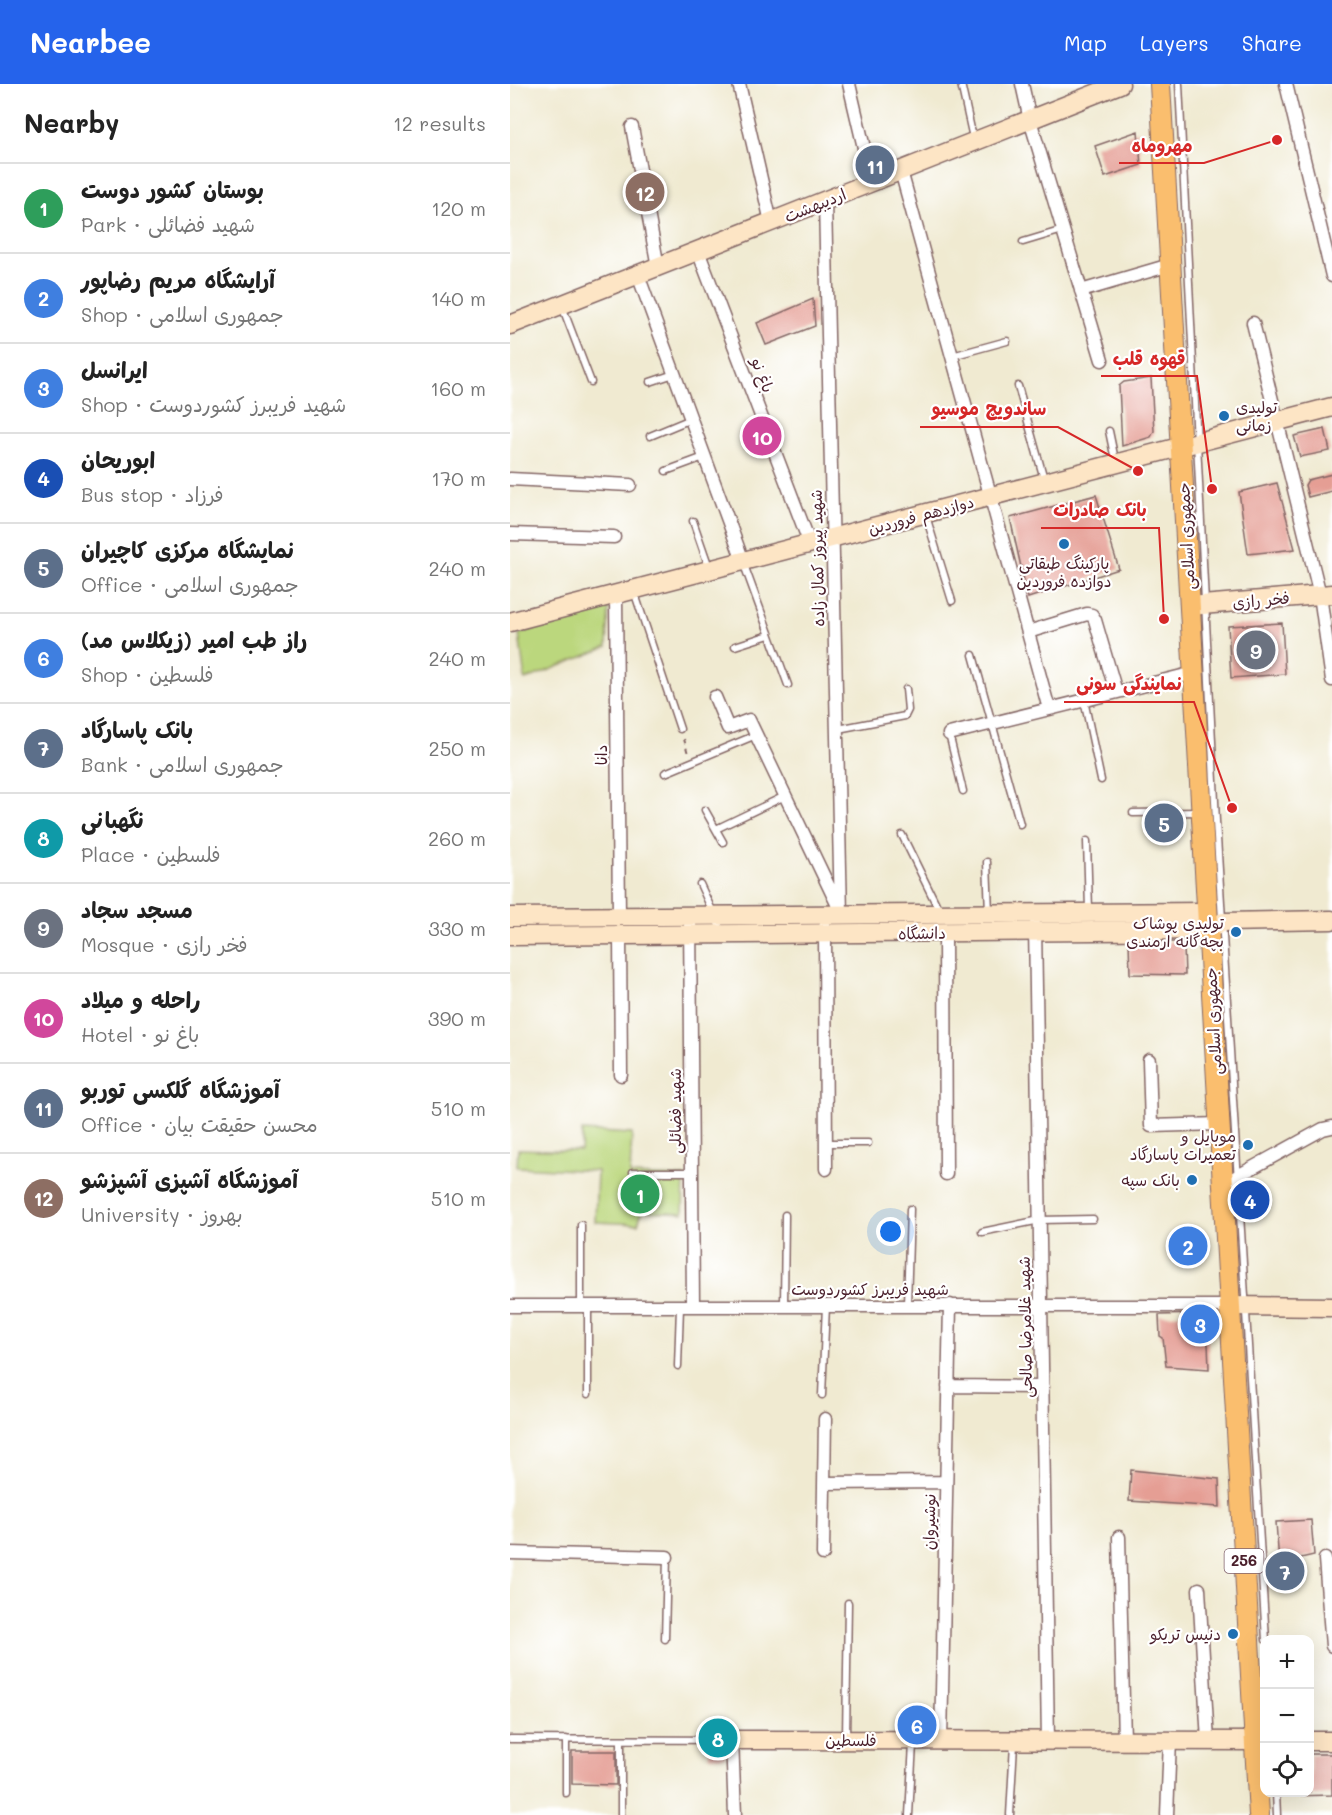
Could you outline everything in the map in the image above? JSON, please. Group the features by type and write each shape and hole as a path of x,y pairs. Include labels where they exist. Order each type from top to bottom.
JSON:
{"main road":[{"name":"اردیبهشت","path":"510,325 1120,84"},
{"name":"جمهوری اسلامی","path":"1160,84 1170,265 1189,445 1198,605 1194,672 1201,812 1213,921 1219,1124 1231,1180 1259,1741 1259,1815"},
{"name":"دوازدهم فروردین","path":"510,622 1332,407"},
{"name":"فخر رازی","path":"1198,605 1326,595"},
{"name":"دانشگاه","path":"510,917 1089,912 1213,921"},
{"path":"833,914 834,933"},
{"path":"941,914 945,932"},
{"path":"620,916 620,935"},
{"name":"دانشگاه","path":"510,936 1089,931 1213,921 1332,920"},
{"path":"1238,1306 1332,1307"},
{"name":"فلسطین","path":"732,1740 1259,1741"},
{"path":"1314,1741 1332,1740"}],"street":[{"path":"739,84 771,222"},
{"path":"849,84 872,182"},
{"path":"1022,84 1030,120 1102,360"},
{"path":"1286,84 1332,276"},
{"path":"632,127 658,267"},
{"path":"901,171 1050,709"},
{"name":"شهید پیروز کمال زاده","path":"825,201 838,729 833,914"},
{"name":"باغ نو","path":"698,251 810,544"},
{"path":"1081,291 1170,265"},
{"path":"638,275 743,561"},
{"path":"1253,323 1326,595 1332,680"},
{"path":"510,479 630,485"},
{"path":"510,534 614,537"},
{"name":"دانا","path":"616,595 620,916"},
{"path":"1028,632 1087,614 1092,615 1116,692"},
{"path":"949,734 1194,672"},
{"path":"715,697 728,728 749,720 785,796 833,914"},
{"name":"شهید غلامرضا صالحی","path":"1035,913 1048,1741"},
{"name":"شهید فضائلی","path":"686,1306 692,1172 690,915"},
{"path":"945,932 946,1174"},
{"path":"826,1169 834,933"},
{"path":"620,935 621,1075"},
{"path":"1149,1060 1151,1126 1219,1124"},
{"path":"1231,1180 1323,1129 1332,1127"},
{"name":"نوشیروان","path":"941,1741 950,1305"},
{"name":"شهید فریبرز کشوردوست","path":"510,1306 1238,1306"},
{"path":"948,1386 1043,1387"},
{"path":"823,1554 825,1419"},
{"path":"824,1483 946,1482"},
{"path":"1119,1537 1124,1741"},
{"path":"510,1553 667,1557"},
{"path":"1325,1559 1332,1646"},
{"path":"1199,1589 1208,1740"},
{"path":"732,1740 735,1815"},
{"path":"1167,1815 1170,1740"}],"lane":[{"path":"961,84 974,142"},
{"path":"1179,84 1189,445"},
{"path":"1023,242 1063,230"},
{"path":"562,305 591,382"},
{"path":"952,356 1007,341"},
{"path":"650,382 674,374"},
{"path":"1018,386 1045,482"},
{"path":"650,436 691,419"},
{"path":"1109,431 1116,464"},
{"path":"666,471 704,457"},
{"path":"925,514 952,601"},
{"path":"693,521 710,570"},
{"path":"743,561 788,685"},
{"path":"634,590 680,729"},
{"path":"1198,605 1213,921 1231,1180"},
{"path":"735,646 770,634"},
{"path":"973,656 1020,824"},
{"path":"838,729 905,716 908,710 906,689"},
{"path":"1084,700 1101,780"},
{"path":"949,734 963,791"},
{"path":"665,773 756,735"},
{"path":"716,829 785,796"},
{"path":"705,810 723,842"},
{"path":"1133,813 1201,812"},
{"path":"902,835 941,914"},
{"path":"1087,841 1089,931"},
{"path":"987,862 988,932"},
{"path":"700,884 723,934"},
{"path":"826,1143 868,1143"},
{"path":"633,1172 692,1172"},
{"path":"908,1306 910,1209"},
{"path":"784,1306 785,1215"},
{"path":"981,1232 1040,1220 1093,1219"},
{"path":"581,1225 588,1394"},
{"path":"678,1366 686,1306"},
{"path":"822,1395 826,1306"},
{"path":"1238,1306 1266,1635"},
{"path":"665,1639 667,1557"},
{"path":"846,1740 848,1603"},
{"name":"فلسطین","path":"510,1739 732,1740"},
{"path":"566,1739 566,1793"},
{"path":"621,1740 621,1815"},
{"path":"909,1815 913,1740"},
{"path":"1010,1815 1014,1740"},
{"path":"1276,1797 1277,1815"}],"path":[{"path":"680,729 691,762"}],"green space":[{"path":"609,603 607,647 525,680 519,634"},
{"path":"582,1131 632,1134 630,1175 684,1177 683,1213 642,1211 638,1224 595,1222 597,1171 517,1167 518,1149 581,1151"}],"building":[{"path":"1138,131 1141,165 1105,177 1095,146"},
{"path":"813,299 815,326 766,345 757,323"},
{"path":"1151,378 1154,431 1151,437 1122,446 1119,386 1124,382"},
{"path":"1325,429 1330,451 1300,457 1294,436"},
{"path":"1332,474 1332,491 1308,497 1305,485 1308,480"},
{"path":"1277,483 1295,549 1248,554 1239,492"},
{"name":"پارکینگ طبقاتی دوازده فروردین","path":"1096,495 1119,569 1028,598 1010,518"},
{"path":"1282,623 1285,674 1231,678 1228,626"},
{"path":"1129,942 1180,942 1184,946 1185,975 1130,974"},
{"path":"1200,1314 1207,1319 1209,1369 1166,1366 1163,1338 1160,1336 1159,1315"},
{"path":"1131,1470 1219,1479 1220,1507 1129,1501"},
{"path":"1311,1520 1314,1555 1279,1563 1276,1522"},
{"path":"711,1720 727,1720 725,1757 709,1756"},
{"path":"572,1751 616,1751 616,1785 572,1784"},
{"path":"1314,1754 1332,1754 1332,1795 1314,1795"}],"place":[{"name":"مهروماه","path":"1277,140"},
{"name":"آموزشگاه گلکسی توربو","path":"875,165"},
{"name":"آموزشگاه آشپزی آشپزشو","path":"645,192"},
{"name":"تولیدی زمانی","path":"1224,416"},
{"name":"راحله و میلاد","path":"762,436"},
{"name":"ساندویچ موسیو","path":"1138,471"},
{"name":"قهوه قلب","path":"1212,489"},
{"name":"پارکینگ طبقاتی دوازده فروردین","path":"1064,544"},
{"name":"بانک صادرات","path":"1164,619"},
{"name":"مسجد سجاد","path":"1256,650"},
{"name":"نمایندگی سونی","path":"1232,808"},
{"name":"نمایشگاه مرکزی کاچیران","path":"1164,823"},
{"name":"تولیدی پوشاک بچه‌گانه ارمندی","path":"1236,932"},
{"name":"موبایل و تعمیرات پاسارگاد","path":"1248,1145"},
{"name":"بانک سپه","path":"1192,1180"},
{"name":"بوستان کشور دوست","path":"640,1194"},
{"name":"ابوریحان","path":"1250,1200"},
{"name":"آرایشگاه مریم رضاپور","path":"1188,1246"},
{"name":"ایرانسل","path":"1200,1324"},
{"name":"بانک پاسارگاد","path":"1285,1571"},
{"name":"دنیس تریکو","path":"1233,1634"},
{"name":"راز طب امیر (زیکلاس مد)","path":"917,1725"},
{"name":"نگهبانی","path":"718,1738"}]}
